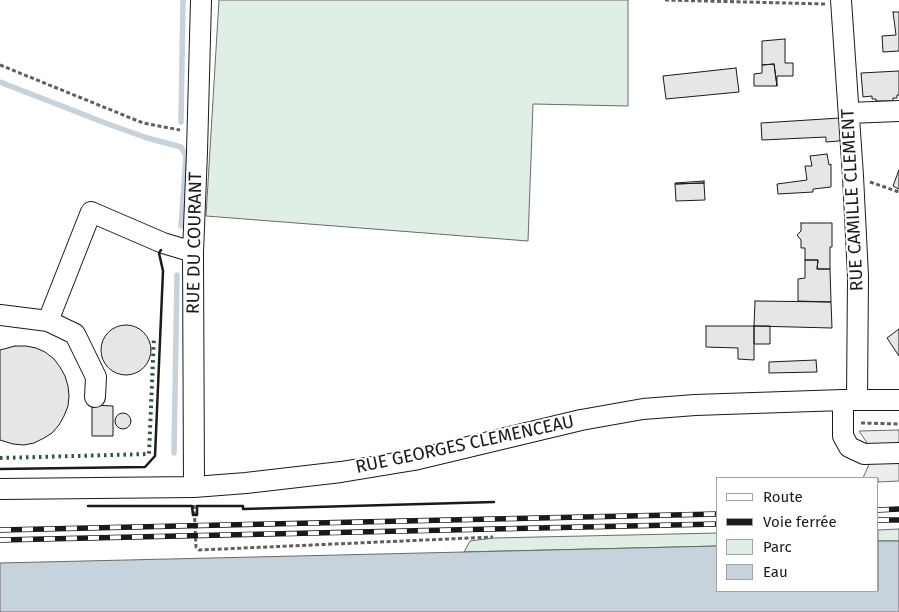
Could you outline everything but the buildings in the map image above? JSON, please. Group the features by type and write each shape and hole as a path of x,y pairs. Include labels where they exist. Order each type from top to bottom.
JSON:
{"street":[{"name":"RUE DU COURANT","path":"194,487 193,252 201,0"},
{"name":"RUE CAMILLE CLEMENT","path":"841,2 858,276 850,400 843,423 843,436 849,447 864,454 899,453"},
{"path":"849,113 899,110"},
{"path":"48,321 91,212 163,243 193,252"},
{"path":"0,315 48,321 75,334 96,377 95,397"},
{"name":"RUE GEORGES CLEMENCEAU","path":"0,489 194,487 246,483 341,472 405,461 581,420 643,409 695,404 899,400"}],"path":[{"path":"665,0 841,2"},
{"path":"0,65 143,123 198,134"},
{"path":"853,176 899,192"},
{"path":"843,423 899,424"},
{"path":"194,487 196,547 199,550 493,536"}],"green space":[{"path":"219,0 628,0 628,106 533,104 528,241 206,216"},
{"path":"899,529 899,541 879,541 879,530"},
{"path":"716,533 716,546 464,552 470,541 493,538"}],"shaded area":[{"path":"899,430 899,481 879,482 879,477 863,477 874,453 859,431"}],"water":[{"path":"879,541 899,541 899,612 0,612 0,563 716,546 716,592 879,592"}],"waterway":[{"path":"181,122 183,0"},
{"path":"0,82 108,124 147,138 181,147 186,156 181,226"},
{"path":"174,453 177,275"}],"railway":[{"path":"879,510 899,509"},
{"path":"0,530 716,514"},
{"path":"879,520 899,520"},
{"path":"0,540 716,524"}],"hedge":[{"path":"0,458 149,454 154,337"}],"wall":[{"path":"0,469 145,467 155,456 163,271 159,253 161,250"},
{"path":"88,506 192,506 193,515 197,515 197,506 243,506 243,509 494,502"}]}
